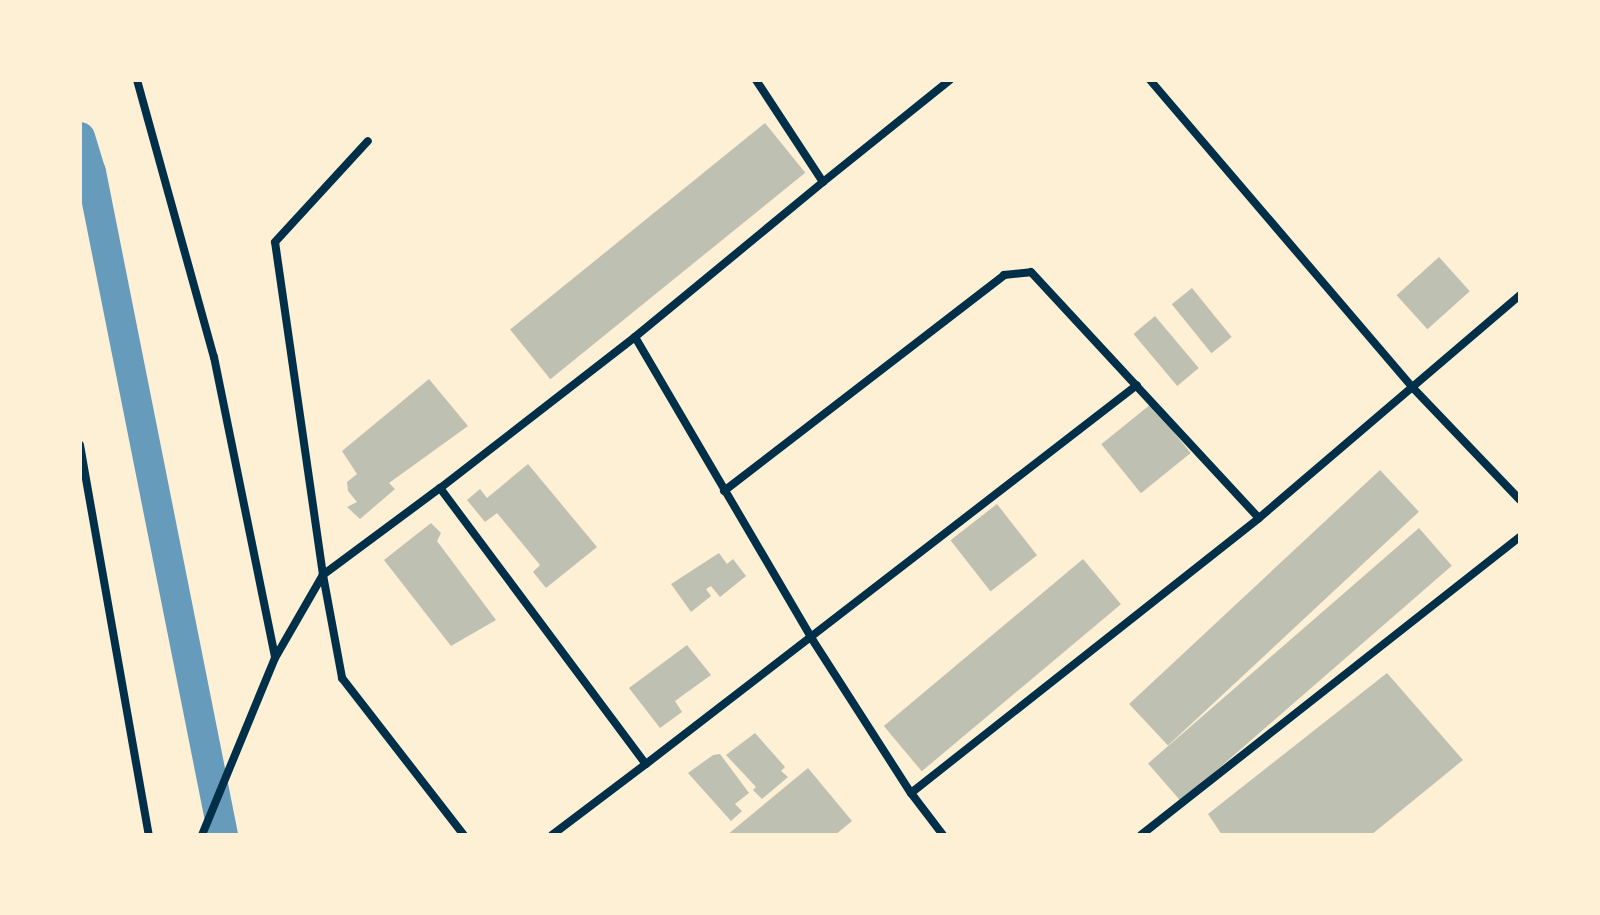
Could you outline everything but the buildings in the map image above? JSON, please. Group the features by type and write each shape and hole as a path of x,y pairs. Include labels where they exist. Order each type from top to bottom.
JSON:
{"street":[{"path":"137,80 214,357 275,658"},
{"path":"756,80 823,182"},
{"path":"202,835 275,658 323,575 635,337 950,80"},
{"path":"1150,80 1414,389 1520,500"},
{"path":"368,141 275,242 323,575 342,678 464,835"},
{"path":"724,491 1004,275 1031,272 1259,518"},
{"path":"911,793 1259,518 1414,389 1520,295"},
{"path":"635,337 812,639 911,793 943,835"},
{"path":"552,835 812,639 1137,385"},
{"path":"80,445 149,835"},
{"path":"440,488 646,764"},
{"path":"1141,835 1520,537"}],"waterway":[{"path":"80,137 91,172 223,835"}]}
